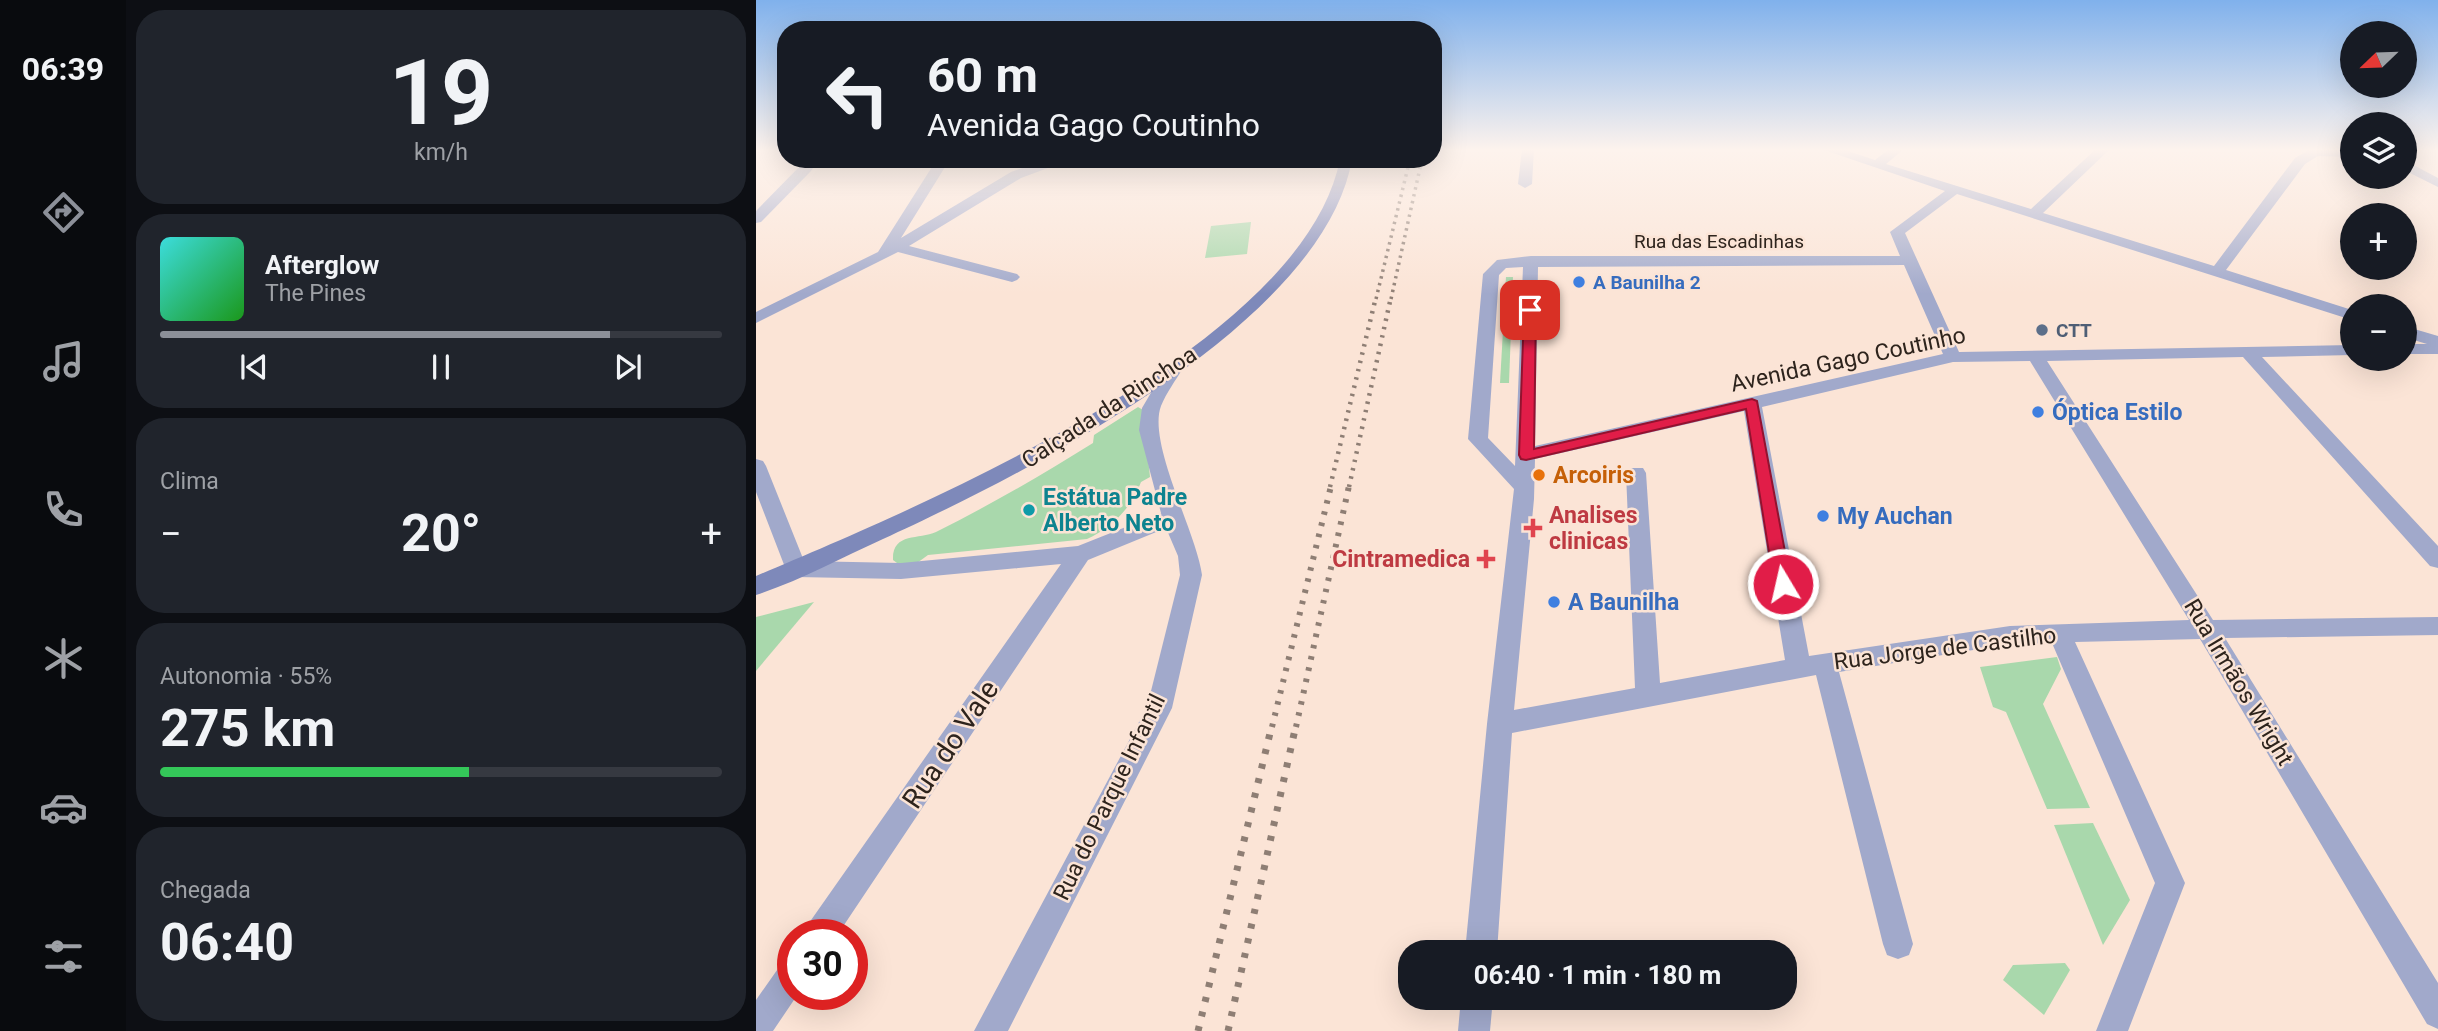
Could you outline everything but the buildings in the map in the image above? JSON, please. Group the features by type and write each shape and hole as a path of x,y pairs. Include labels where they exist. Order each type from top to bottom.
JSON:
{"street":[{"path":"756,219 777,197"},
{"path":"881,256 919,197"},
{"path":"756,318 881,256 979,197"},
{"name":"Calçada da Rinchoa","path":"756,586 923,514 1081,431 1174,368 1259,300 1311,244 1337,197"},
{"path":"1944,197 1897,232 1953,357"},
{"path":"1978,197 2340,311"},
{"path":"2034,214 2052,197"},
{"path":"2218,271 2273,197"},
{"path":"896,247 1012,276"},
{"name":"Rua das Escadinhas","path":"1525,488 1478,439 1491,274 1502,263 1908,260"},
{"path":"1482,940 1500,724 1525,488 1531,261"},
{"path":"2417,335 2438,342"},
{"path":"2417,349 2438,349"},
{"name":"Avenida Gago Coutinho","path":"1526,455 1953,357 2340,350"},
{"path":"2247,351 2438,561"},
{"name":"Rua Irmãos Wright","path":"2034,354 2207,629 2438,1013"},
{"name":"Rua do Parque Infantil","path":"990,1031 1159,708 1191,575 1189,556 1172,517 1149,430 1151,408 1174,368"},
{"path":"1752,404 1812,666 1898,944"},
{"path":"756,466 796,569 901,571 1080,554 1172,517"},
{"path":"1636,473 1648,697"},
{"name":"Rua do Vale","path":"830,919 1080,554"},
{"name":"Rua Jorge de Castilho","path":"1500,724 1812,666 2010,635 2438,626"},
{"path":"2059,633 2169,883 2112,1031"},
{"path":"756,1028 777,997"},
{"path":"1474,1031 1476,1010"}],"green space":[{"path":"1251,222 1247,254 1205,258 1211,226"},
{"path":"1506,277 1513,277 1509,383 1500,383"},
{"path":"1138,407 1143,410 1150,477 1141,482 1120,516 1105,529 1087,539 928,555 917,563 897,563 893,560 894,551 902,541 936,532 1016,489 1093,443 1094,435"},
{"path":"814,602 756,671 756,617"},
{"path":"2057,657 2061,669 2043,704 2090,808 2047,809 2006,712 1993,707 1980,667"},
{"path":"2093,823 2130,900 2103,945 2054,825"},
{"path":"2065,963 2070,970 2044,1015 2003,980 2013,965"}],"railway":[{"path":"1376,299 1401,197"},
{"path":"1391,299 1414,197"},
{"path":"1330,487 1376,297"},
{"path":"1349,487 1391,297"},
{"path":"1272,727 1331,486"},
{"path":"1296,727 1349,486"},
{"path":"1198,1031 1272,725"},
{"path":"1228,1031 1296,725"}],"place":[{"name":"A Baunilha 2","path":"1579,282"},
{"name":"CTT","path":"2042,330"},
{"name":"Óptica Estilo","path":"2038,412"},
{"name":"Arcoiris","path":"1539,475"},
{"name":"Estátua Padre Alberto Neto","path":"1029,510"},
{"name":"My Auchan","path":"1823,516"},
{"name":"Analises clinicas","path":"1533,528"},
{"name":"Cintramedica","path":"1486,559"},
{"name":"A Baunilha","path":"1554,602"}],"route":[{"path":"1530,310 1526,455 1752,404 1783,584"}]}
